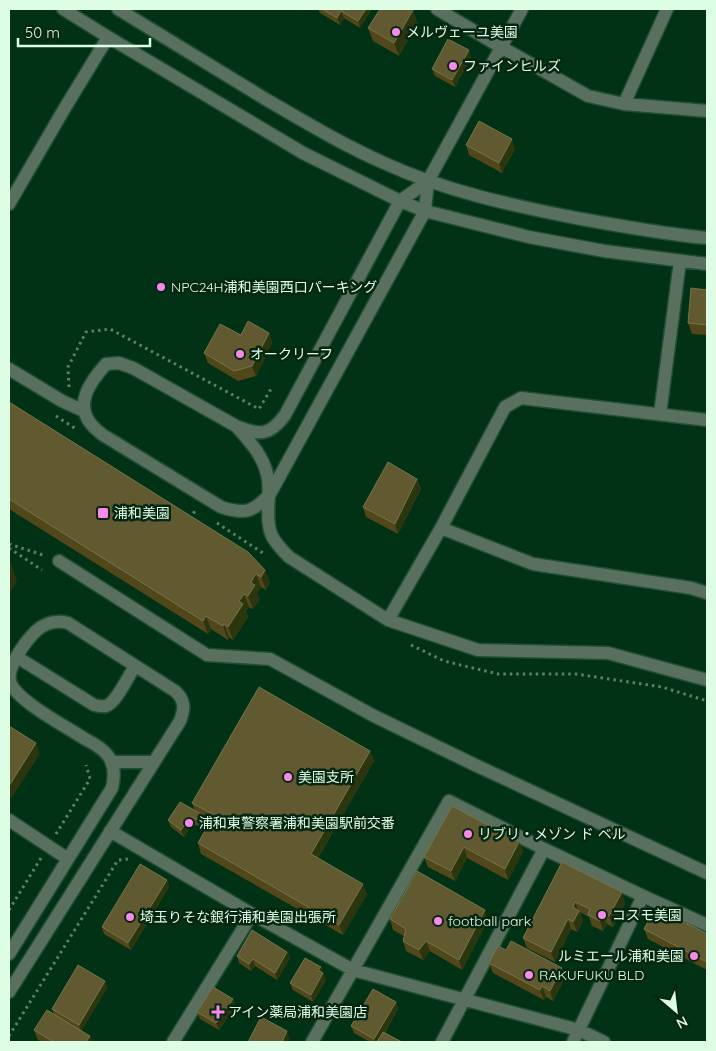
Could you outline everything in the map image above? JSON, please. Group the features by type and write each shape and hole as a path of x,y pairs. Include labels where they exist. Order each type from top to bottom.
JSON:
{"street":[{"path":"63,9 303,153 400,201 425,211 529,237 604,251 707,264"},
{"path":"118,9 315,128 384,164 428,181 516,206 683,236 707,238"},
{"path":"437,9 588,96 624,104 707,111"},
{"path":"428,181 400,201 279,424 270,430 260,433 249,431 236,426 133,368 119,363 106,364 93,378 85,395 84,411 91,424 103,435 221,507 234,512 246,511 259,505 270,494 425,211 428,181 522,9"},
{"path":"624,104 667,9"},
{"path":"9,204 108,37"},
{"path":"660,414 680,261"},
{"path":"9,369 62,402 84,411"},
{"path":"388,620 505,407 521,398 707,420"},
{"path":"236,426 263,461 268,474 270,494 269,521 272,535 289,557 388,620 478,650 608,653 707,680"},
{"path":"440,528 533,564 691,588 707,593"},
{"path":"59,561 207,655 270,659 383,720 707,873"},
{"path":"9,954 112,788 114,774 112,762 107,754 30,704 17,693 10,683 10,674 14,662 31,636 40,627 58,621 68,623 174,690 180,695 184,711 180,721 9,992"},
{"path":"17,657 94,705 101,706 108,705 113,701 135,666"},
{"path":"112,762 154,762"},
{"path":"312,1042 449,801 544,849 707,925"},
{"path":"9,820 68,859"},
{"path":"110,831 252,914 353,970 579,1030 604,1042"},
{"path":"442,1042 544,849"},
{"path":"573,1042 643,896"},
{"path":"173,1042 252,914"}],"path":[{"path":"187,524 196,509"},
{"path":"9,544 59,561"},
{"path":"9,548 42,570"},
{"path":"404,642 444,661 498,674 576,674 662,687 707,701"},
{"path":"9,1036 118,860 133,858"}],"building":[{"path":"322,9 366,9 358,21 341,11 337,18"},
{"path":"380,9 413,10 394,43 368,28"},
{"name":"ファインヒルズ","path":"448,39 469,50 452,80 432,69"},
{"path":"479,121 512,139 499,163 466,145"},
{"path":"691,288 707,290 707,325 688,323"},
{"name":"オークリーフ","path":"248,321 269,333 252,366 234,371 204,353 220,324 241,335"},
{"path":"9,402 248,552 265,570 261,577 256,574 253,578 251,583 255,585 248,596 244,594 239,601 243,604 228,627 206,616 203,621 9,499"},
{"path":"388,462 417,479 395,524 363,507"},
{"path":"259,687 370,751 311,854 363,884 339,925 198,843 214,815 192,803"},
{"path":"9,726 36,743 9,786"},
{"path":"180,802 203,815 199,820 190,817 181,830 168,820"},
{"name":"リブリ・メゾン ド ベル","path":"452,806 519,842 505,869 464,847 451,871 424,857"},
{"name":"コスモ美園","path":"562,862 622,892 609,916 603,914 600,921 588,915 590,909 575,902 573,907 579,911 573,922 568,919 551,952 523,938"},
{"path":"140,864 167,880 128,943 102,927"},
{"path":"417,871 485,910 459,960 426,941 419,950 403,941 406,929 390,919"},
{"name":"ルミエール浦和美園","path":"656,907 707,934 707,962 644,929"},
{"path":"252,930 287,952 275,973 253,959 249,964 237,956"},
{"name":"RAKUFUKU BLD","path":"511,941 562,968 550,991 542,986 540,990 489,963 498,946 506,950"},
{"path":"305,958 321,967 318,970 323,973 311,995 290,983"},
{"path":"78,965 105,981 79,1025 52,1009"},
{"path":"213,987 233,999 216,1023 197,1012"},
{"path":"373,989 396,1002 374,1039 351,1026"},
{"path":"47,1010 90,1036 86,1042 54,1042 34,1030"},
{"path":"261,1017 287,1031 282,1042 248,1042"},
{"path":"383,1032 402,1042 377,1042"}],"place":[{"name":"メルヴェーユ美園","path":"396,32"},
{"name":"ファインヒルズ","path":"453,66"},
{"name":"NPC24H浦和美園西口パーキング","path":"161,287"},
{"name":"オークリーフ","path":"240,354"},
{"name":"浦和美園","path":"103,513"},
{"name":"美園支所","path":"288,777"},
{"name":"浦和東警察署浦和美園駅前交番","path":"189,823"},
{"name":"リブリ・メゾン ド ベル","path":"468,834"},
{"name":"コスモ美園","path":"602,915"},
{"name":"埼玉りそな銀行浦和美園出張所","path":"130,917"},
{"name":"football park","path":"438,921"},
{"name":"ルミエール浦和美園","path":"694,956"},
{"name":"RAKUFUKU BLD","path":"529,975"},
{"name":"アイン薬局浦和美園店","path":"218,1012"}]}
